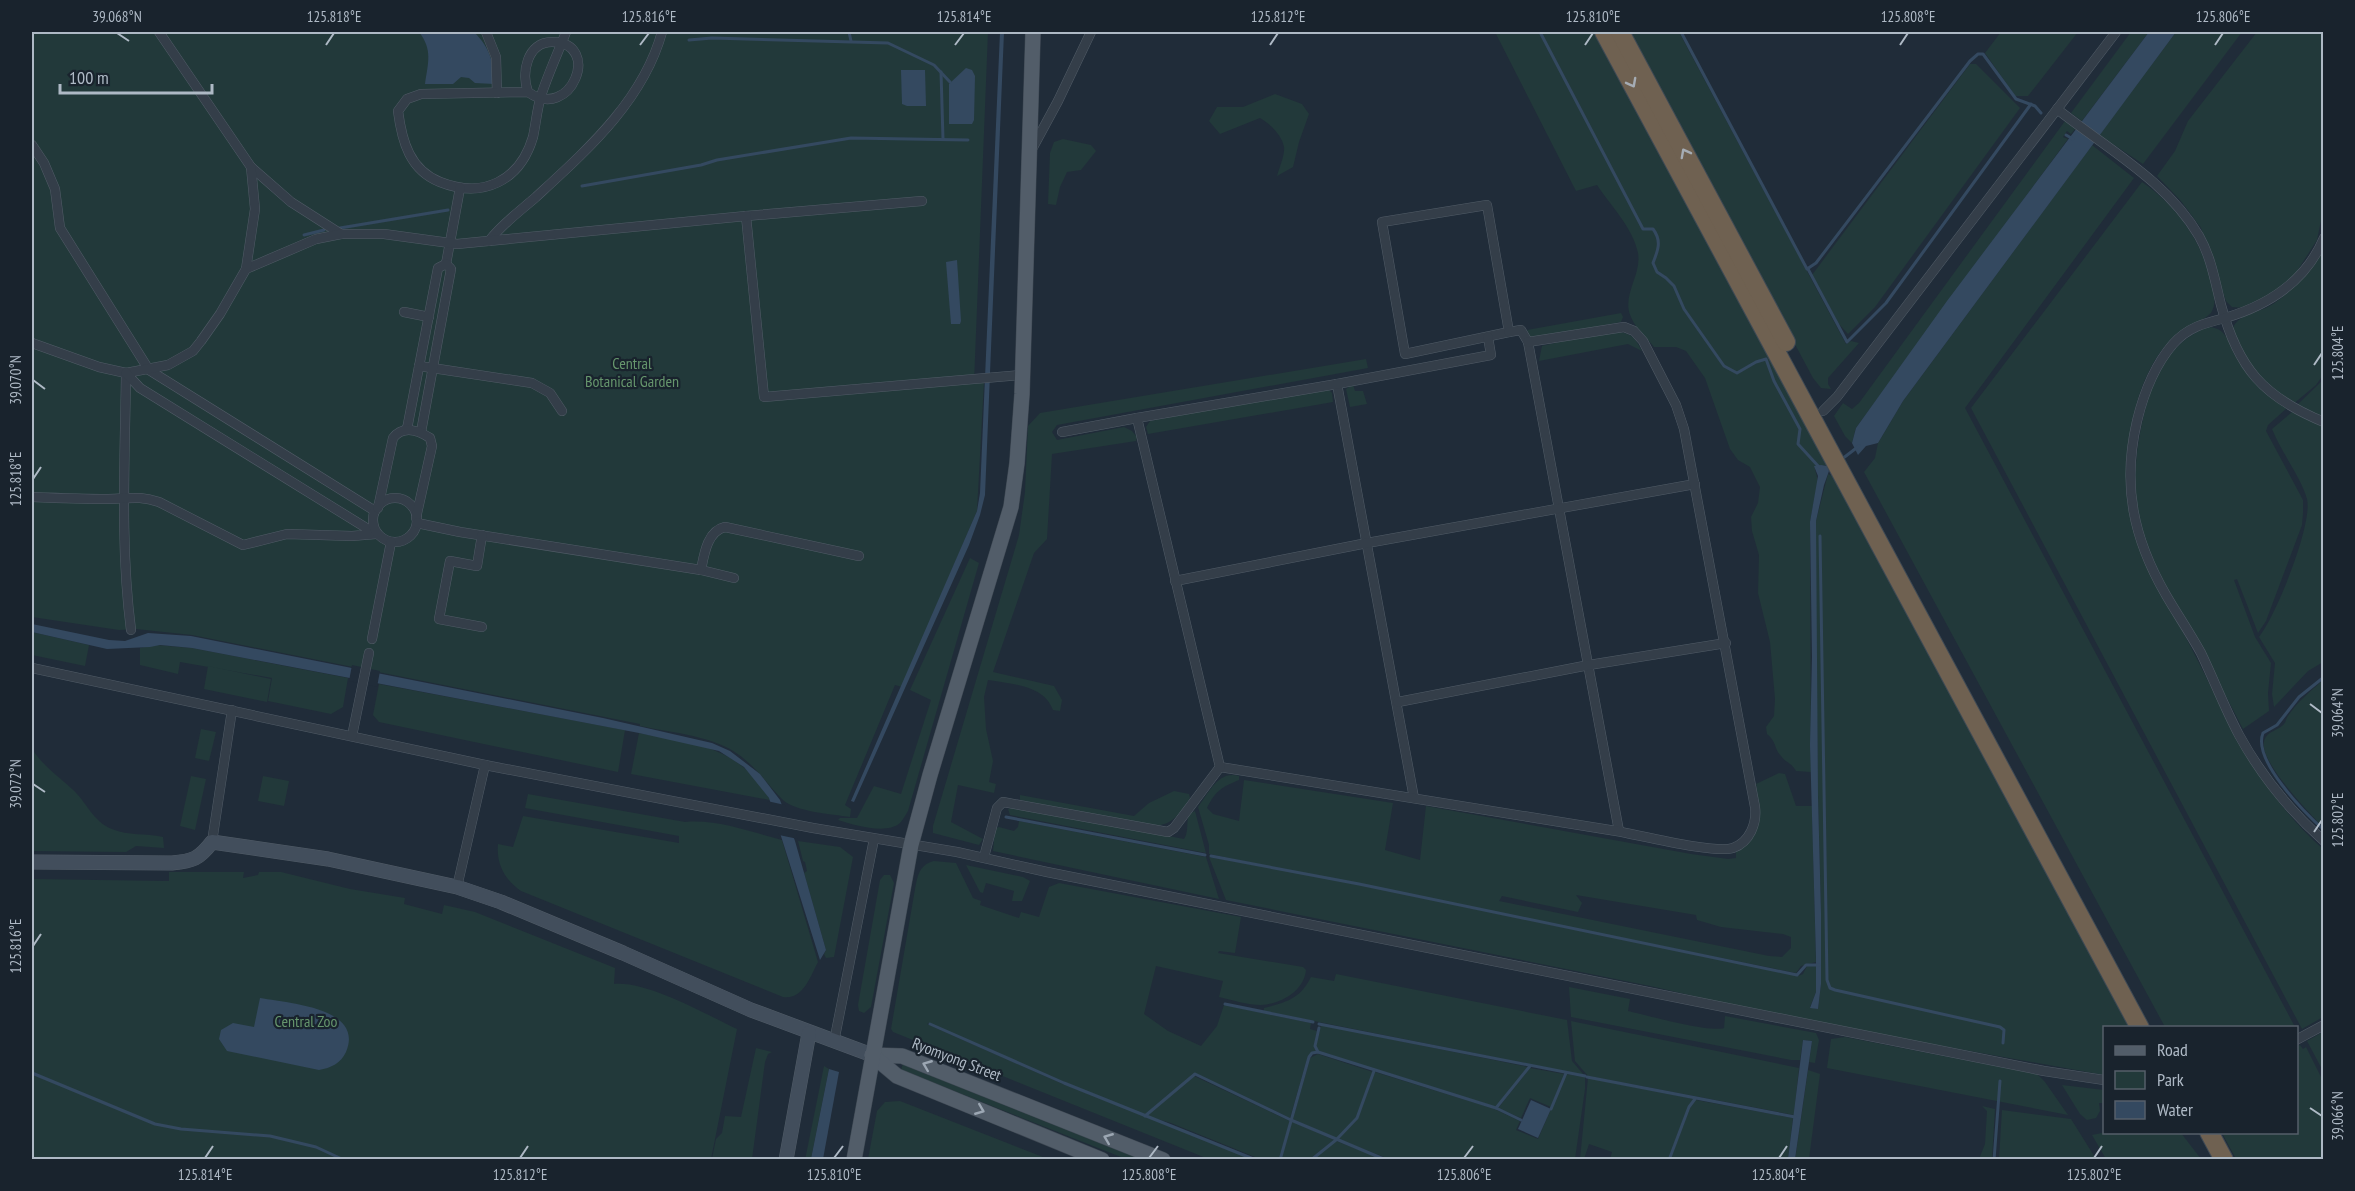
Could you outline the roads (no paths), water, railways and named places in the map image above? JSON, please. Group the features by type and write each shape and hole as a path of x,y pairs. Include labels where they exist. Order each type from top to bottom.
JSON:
{"highway":[{"path":"1604,32 1836,448 2152,1026"},
{"path":"1620,32 1823,411 1836,448"},
{"path":"1849,472 2139,1026"},
{"path":"2197,1134 2211,1160"},
{"path":"2210,1134 2224,1160"}],"main road":[{"path":"854,1160 911,845 1011,507 1017,463 1022,375 1033,32"},
{"path":"872,1055 897,1076 1102,1160"},
{"name":"Ryomyong Street","path":"872,1055 903,1056 1163,1160"}],"street":[{"path":"159,32 252,167 291,202 341,234"},
{"path":"486,32 496,57 497,93"},
{"path":"528,92 525,70 533,51 543,44 561,43 572,50 579,64 578,77 564,94 541,98 528,92 414,96 402,104 398,111 409,155 415,166 434,179 460,188 494,185 513,173 521,163 532,137 541,98 561,43 566,32"},
{"path":"489,241 592,143 628,103 647,73 662,32"},
{"path":"1028,156 1058,101 1091,32"},
{"path":"1823,411 2116,32"},
{"path":"2057,109 2111,149 2172,200 2198,236 2215,276 2225,318 2240,356 2257,381 2282,401 2324,422"},
{"path":"32,145 44,163 55,189 60,228 149,370 377,509"},
{"path":"32,343 99,367 126,373 168,365 193,351 211,329 246,269 255,209 252,167"},
{"path":"446,264 460,188"},
{"path":"246,269 316,239 341,234 384,234 450,243 489,241 922,201"},
{"path":"1509,332 1487,205 1383,222 1405,354 1521,330 1528,342 1619,831"},
{"path":"746,216 764,397 1022,375"},
{"path":"2324,238 2309,264 2288,287 2266,302 2225,318 2201,324 2180,338 2160,361 2148,383 2140,409 2131,454 2130,493 2140,540 2157,579 2200,651 2240,736 2277,793 2324,841"},
{"path":"407,429 438,268 446,264"},
{"path":"421,432 452,269 446,264"},
{"path":"404,312 429,317"},
{"path":"1220,767 1619,831 1714,849 1731,849 1748,836 1756,817 1755,807 1695,484 1684,429 1676,405 1643,341 1634,331 1624,327 1528,342"},
{"path":"1062,432 1491,355 1488,337"},
{"path":"419,366 532,383 550,393 562,411"},
{"path":"126,373 124,499 126,594 131,630"},
{"path":"126,373 140,388 376,534 391,542 406,539 412,534 416,520 432,446 430,438 421,432 407,429 397,433 390,445 374,525 376,534"},
{"path":"1337,384 1398,702 1414,798"},
{"path":"1137,418 1220,767"},
{"path":"1175,581 1367,543 1695,484"},
{"path":"32,497 124,499 137,496 159,502 243,545 287,534 352,536 376,534"},
{"path":"377,509 387,500 402,500 413,508 416,520"},
{"path":"416,520 482,535 701,570 734,578"},
{"path":"701,570 713,533 718,528 724,527 859,556"},
{"path":"482,535 477,566 450,561 439,619 482,627"},
{"path":"372,639 391,542"},
{"path":"1398,702 1589,665 1726,643"},
{"path":"352,736 369,653"},
{"path":"32,668 485,765 874,839 984,857 1047,872 1839,1031 2044,1071 2103,1080"},
{"path":"32,862 172,863 192,861 202,855 212,842 232,710"},
{"path":"457,887 485,765"},
{"path":"984,857 996,813 1003,802 1168,832 1174,828 1220,767"},
{"path":"834,1042 874,839"},
{"path":"212,842 328,859 457,887 521,910 751,1010 872,1055"},
{"path":"2298,1039 2324,1025"},
{"path":"786,1160 809,1033"}],"water":[{"path":"419,32 474,32 490,56 494,84 475,83 469,78 461,77 453,84 425,84 428,51"},
{"path":"1000,32 1004,32 985,495 969,545 854,802 851,801 977,511 980,493"},
{"path":"2149,32 2176,32 1903,401 1878,443 1866,446 1858,455 1852,443 1856,428 1947,301"},
{"path":"966,68 972,70 975,76 974,120 972,124 949,124 949,84"},
{"path":"901,70 925,70 926,106 902,104"},
{"path":"957,260 961,321 960,324 951,324 946,262"},
{"path":"1814,466 1827,466 1829,471 1816,521 1821,913 1821,984 1818,1009 1810,1008 1816,992 1816,958 1810,745 1812,657 1810,522 1818,476"},
{"path":"32,624 109,640 125,641 148,633 191,636 603,718 712,743 730,751 760,774 780,800 795,841 826,950 820,960 769,798 744,767 719,751 639,733 192,648 160,645 107,649 32,632"},
{"path":"260,998 304,1005 334,1016 344,1025 349,1037 344,1056 328,1068 319,1070 227,1051 219,1039 221,1030 233,1023 254,1027"},
{"path":"1803,1040 1812,1041 1795,1159 1788,1159"},
{"path":"829,1069 839,1072 823,1159 811,1159"},
{"path":"1531,1100 1551,1109 1538,1138 1518,1129"}],"waterway":[{"path":"849,32 851,41"},
{"path":"1540,32 1643,229 1653,229 1656,233 1658,246 1653,263 1657,272 1674,286 1684,309 1724,366 1737,373 1766,359 1774,381 1800,429 1798,444 1819,467"},
{"path":"1681,32 1807,269 1816,263 1970,61 1978,54 1983,54 2016,99 2035,106 2041,113"},
{"path":"689,40 712,38 888,43 934,65 950,82"},
{"path":"941,72 943,139"},
{"path":"1808,269 1847,342 1886,303 2031,104"},
{"path":"2066,135 2073,139"},
{"path":"582,186 701,165 717,160 851,138 968,140"},
{"path":"340,228 448,210"},
{"path":"304,235 324,230"},
{"path":"1842,459 1859,446"},
{"path":"1820,536 1827,980 1830,988 1835,990 2000,1027 2004,1030 2003,1043"},
{"path":"2324,677 2299,697 2277,725 2263,733 2262,744 2265,757 2282,785 2324,830"},
{"path":"1006,817 1205,855"},
{"path":"1211,856 1359,884 1797,975 1806,965 1819,965"},
{"path":"1225,1004 1313,1022"},
{"path":"930,1024 1064,1083 1256,1160"},
{"path":"1319,1024 1585,1076"},
{"path":"1319,1028 1315,1046 1318,1052 1496,1108 1530,1066"},
{"path":"1280,1160 1309,1057 1312,1053 1318,1052"},
{"path":"1311,1160 1336,1140 1357,1118 1374,1071"},
{"path":"32,1073 155,1124 181,1129 270,1136 316,1147 344,1160"},
{"path":"1551,1109 1566,1073"},
{"path":"1145,1116 1195,1074 1291,1120 1386,1160"},
{"path":"1587,1077 1795,1117"},
{"path":"1994,1160 2000,1081"},
{"path":"1669,1160 1689,1107 1695,1099"},
{"path":"1496,1108 1521,1120"}],"park label":[{"name":"Central Botanical Garden","path":"632,372"},
{"name":"Central Zoo","path":"306,1021"}]}
